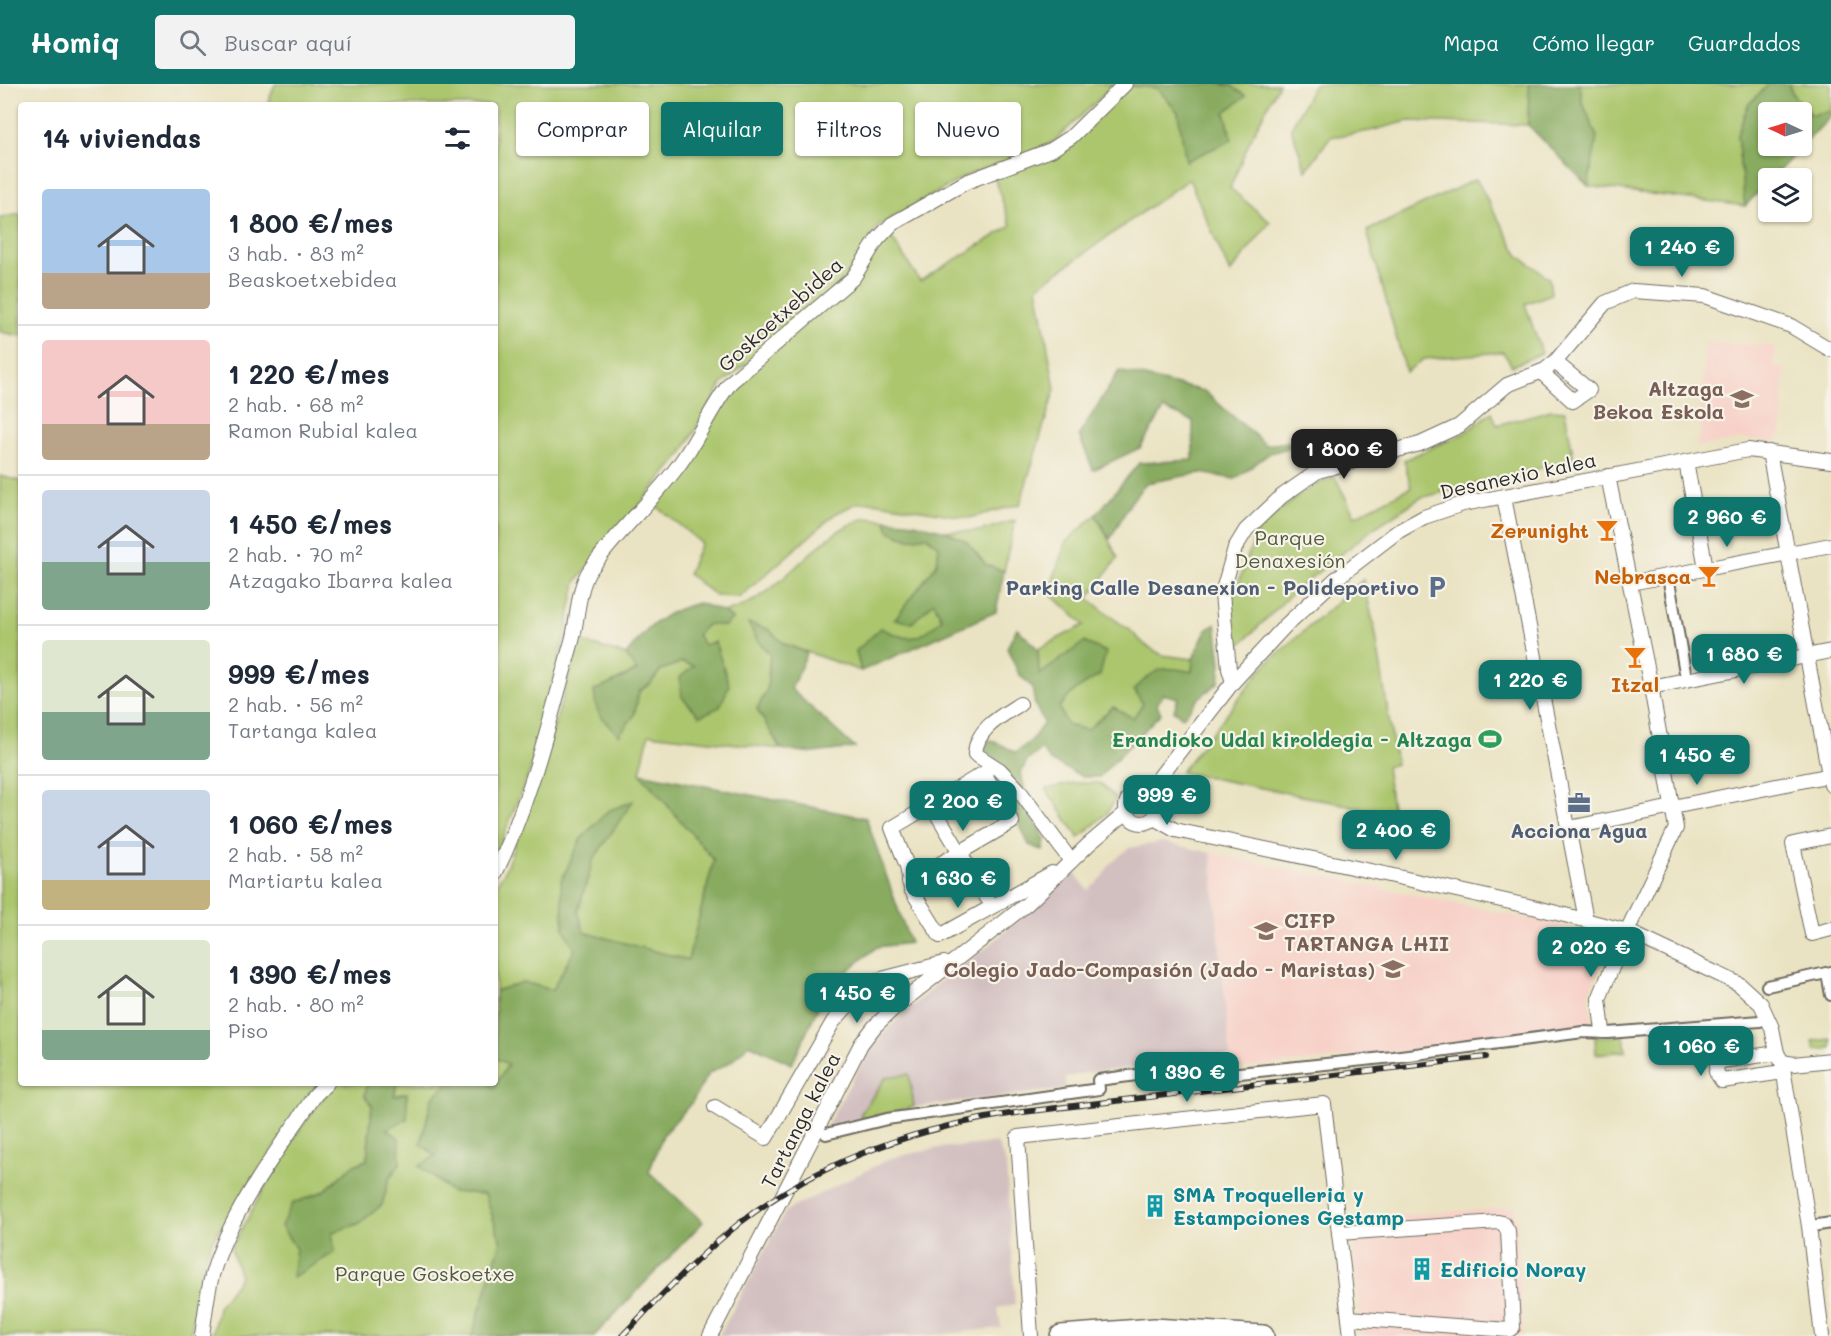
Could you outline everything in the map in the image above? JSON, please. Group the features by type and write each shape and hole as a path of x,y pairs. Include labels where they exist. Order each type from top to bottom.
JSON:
{"main road":[{"path":"1061,1336 1154,1329 1263,1336"}],"street":[{"name":"Goskoetxebidea","path":"498,867 508,848 536,768 577,623 581,590 588,573 611,542 675,471 731,382 853,278 877,240 892,224 966,182 1051,150 1071,137 1125,84"},
{"path":"1233,682 1229,669 1222,594 1235,548 1246,530 1282,496 1318,471 1420,444 1459,426 1507,386 1541,372 1556,362 1605,303 1633,291 1705,296 1791,326 1831,350"},
{"path":"1541,372 1573,401 1589,390 1556,362"},
{"name":"Desanexio kalea","path":"1148,792 1233,682 1285,626 1337,578 1397,532 1424,517 1463,504 1748,450 1831,461"},
{"path":"1569,828 1830,779 1768,452"},
{"path":"1686,462 1706,568"},
{"path":"1603,1031 1599,999 1627,931 1676,828 1651,687 1608,476"},
{"path":"1504,497 1586,920"},
{"path":"1630,583 1831,545"},
{"path":"1669,582 1685,672"},
{"path":"1651,687 1831,651"},
{"path":"1020,704 981,734 975,744 975,754 1000,770 1018,789 1071,861"},
{"path":"909,882 1012,822 984,773 892,828 906,866 909,882 911,889 940,936 1049,874 1060,872"},
{"path":"1138,792 1148,792 1158,803 1156,813 1149,821 1139,822 1127,812 1127,802 1138,792"},
{"path":"931,804 987,898"},
{"name":"Tartanga kalea","path":"710,1336 861,1044 875,1026 1027,904 1110,825 1127,812"},
{"path":"1154,818 1175,830 1290,853 1627,931 1740,984 1761,1004 1772,1028 1781,1062 1809,1226 1822,1336"},
{"path":"1831,837 1793,844 1812,934 1831,930"},
{"path":"716,1107 766,1138 833,1022 858,994 874,981 944,963 948,966"},
{"path":"1767,986 1829,973 1831,995"},
{"path":"826,1134 887,1119 1099,1089 1098,1080 1199,1067 1201,1077 1603,1031 1760,1021"},
{"path":"1781,1062 1794,1064 1831,1060"},
{"path":"202,1336 213,1273 222,1246 238,1212 315,1095 324,1086"},
{"path":"1031,1336 1018,1137 1324,1104 1351,1336"},
{"path":"1339,1233 1498,1222 1506,1226 1513,1327 1509,1330 1349,1318"},
{"path":"1812,1226 1831,1223"}],"shaded area":[{"name":"Altzaga Bekoa Eskola","path":"1705,342 1775,346 1774,367 1785,368 1781,431 1776,442 1746,439 1696,447 1700,435"},
{"path":"1163,842 1211,853 1230,1056 1085,1073 1065,1078 1066,1089 914,1107 837,1127 827,1125 875,1040 945,977 995,941 1056,882 1074,872 1088,890 1103,876 1110,864 1129,848"},
{"path":"1211,853 1613,936 1589,994 1593,1026 1494,1041 1231,1070"},
{"path":"997,1143 1006,1164 1015,1304 998,1308 1001,1328 925,1336 719,1336 786,1211 891,1158 938,1148"},
{"path":"1515,1207 1523,1336 1362,1336 1351,1228 1354,1219"}],"green space":[{"path":"275,84 1115,84 1052,143 1021,155 1021,102 915,102 915,156 1018,156 968,175 879,225 844,279 722,384 682,453 576,582 565,637 531,768 498,850 498,102 268,102"},
{"path":"1132,84 1218,84 1232,86 1246,96 1225,112 1232,140 1186,161 1178,112 1157,88 1130,86"},
{"path":"1218,84 1279,84 1251,138 1230,188 1270,222 1230,273 1189,179 1037,287 1055,389 1020,504 969,518 873,502 857,503 835,514 740,597 716,596 688,574 701,543 654,504 685,470 730,390 880,244 890,235 920,281 1011,226 994,177 1062,151 1130,86 1157,88 1178,112 1186,161 1225,112 1232,86"},
{"path":"1314,84 1529,84 1528,125 1408,121 1370,131 1330,137 1306,171 1291,128"},
{"path":"1529,84 1580,84 1582,101 1597,137 1588,186 1528,125"},
{"path":"1580,84 1769,84 1737,135 1745,206 1588,186 1597,137 1582,101"},
{"path":"1769,84 1788,84 1799,102 1758,102 1758,156 1793,156 1782,168 1758,168 1758,192 1745,206 1737,135 1748,105"},
{"path":"1788,84 1831,84 1831,111 1812,115 1812,102 1799,102"},
{"path":"1831,111 1831,116 1812,136 1812,115"},
{"path":"1476,179 1519,256 1549,278 1551,294 1525,304 1542,353 1512,366 1503,352 1424,359 1406,372 1367,231"},
{"path":"18,215 18,335 0,332 0,218"},
{"path":"1119,371 1204,391 1266,445 1332,436 1270,453 1235,479 1200,473 1146,483 1131,502 1110,539 1096,515 1139,463 1193,460 1193,421 1164,409 1140,448 1093,470 1079,435"},
{"name":"Parque Denaxesión","path":"1551,410 1565,411 1574,460 1420,498 1374,528 1293,592 1235,650 1231,604 1255,536 1263,523 1311,487 1335,477 1355,516 1411,487 1404,460 1463,434 1492,412 1497,425"},
{"path":"0,476 18,480 18,1086 316,1086 213,1239 204,1261 190,1336 0,1336"},
{"path":"1096,515 1118,558 1088,598 1131,631 1145,645 1162,655 1193,659 1192,673 1143,704 1133,719 1113,707 1087,730 1066,725 1059,707 1074,691 1100,675 1062,660 1039,675 1038,649 1084,625 1049,592 1066,542"},
{"path":"866,518 886,520 889,531 909,539 926,536 939,546 937,564 895,619 934,602 942,620 921,637 901,638 856,651 861,671 784,644 768,629 757,640 770,654 767,690 757,709 781,749 649,734 640,773 714,860 688,960 584,933 578,912 593,860 631,802 581,839 562,881 564,929 575,949 552,990 523,982 498,990 498,882 504,873 539,779 579,641 626,655 637,670 608,685 605,722 612,728 634,716 639,692 651,683 661,670 682,662 694,666 682,697 715,642 704,645 696,635 708,624 732,619 724,612 763,595 828,538 846,526"},
{"path":"886,520 915,523 945,531 967,542 986,565 1004,571 996,612 861,671 856,651 881,628 907,638 926,632 942,619 934,602 912,623 895,619 937,564 939,546 926,536 909,539 889,531"},
{"path":"1015,520 1004,571 986,565 967,542 945,531 980,531"},
{"path":"1363,580 1375,630 1396,764 1386,767 1393,814 1181,772 1265,665"},
{"path":"699,603 724,612 732,619 725,626 708,624 697,635 704,645 715,642 729,685 720,707 700,716 682,697 680,677 694,666 682,662 661,670 651,683 639,691 634,716 619,735 600,716 594,690 637,671 626,655 641,636 666,615"},
{"path":"748,623 768,629 784,644 807,653 791,689 855,748 813,753 781,749 757,709 767,690 770,654 757,640"},
{"path":"1216,624 1221,663 1219,682 1199,698 1183,717 1174,711 1178,698 1163,694 1157,705 1161,713 1099,777 1084,777 1050,761 1042,749 1027,761 1021,773 1030,814 1045,839 1043,851 1029,845 999,780 994,758 984,749 989,740 1015,753 1031,741 1044,723 1035,705 1032,687 1019,674 1007,648 1017,628 1038,649 1039,675 1084,642 1106,652 1100,675 1074,691 1059,707 1067,725 1087,730 1113,707 1133,718 1143,704 1134,690 1154,673 1166,669 1192,672 1193,659 1206,630"},
{"path":"640,773 866,818 910,943 877,947 827,988 792,1064 749,1044 732,1061 708,1074 692,1102 663,1135 649,1172 703,1222 594,1336 472,1336 501,1242 485,1194 451,1192 419,1166 436,1156 421,1144 432,1098 446,1086 492,1086 494,1088 498,1086 498,1081 508,1064 498,1059 498,990 523,982 552,990 575,949 564,929 561,881 581,839 608,811 633,801 593,860 578,911 584,932 688,960 714,860"},
{"path":"1074,783 1100,783 1116,799 1106,814 1079,838 1046,789"},
{"path":"1707,1030 1708,1042 1670,1046 1669,1033"},
{"path":"1624,1035 1626,1051 1596,1054 1595,1037"},
{"path":"1831,1039 1831,1048 1815,1050 1813,1041"},
{"path":"498,1059 509,1064 498,1082"},
{"path":"909,1074 914,1107 863,1119 860,1115 886,1077"},
{"name":"Parque Goskoetxe","path":"334,1086 367,1086 365,1096 372,1106 367,1160 352,1166 324,1191 292,1204 296,1249 292,1277 332,1232 358,1224 382,1205 389,1179 400,1163 387,1129 407,1093 394,1096 396,1086 446,1086 432,1098 421,1144 436,1156 420,1166 451,1192 485,1194 501,1242 472,1336 212,1336 218,1307 240,1277 231,1248 292,1141"},
{"path":"367,1086 396,1086 394,1096 407,1093 407,1119 387,1129 399,1138 400,1163 389,1179 382,1205 358,1224 332,1232 335,1252 292,1278 296,1249 281,1226 292,1204 324,1191 352,1166 367,1160 372,1106 365,1096"}],"railway":[{"path":"622,1336 710,1249 741,1222 773,1199 840,1163 911,1136 985,1118 1023,1112 1486,1057"}],"place":[{"name":"Altzaga Bekoa Eskola","path":"1742,399"},
{"name":"Zerunight","path":"1607,530"},
{"name":"Nebrasca","path":"1709,576"},
{"name":"Parking Calle Desanexion - Polideportivo","path":"1437,587"},
{"name":"Itzal","path":"1635,657"},
{"name":"Erandioko Udal kiroldegia - Altzaga","path":"1490,739"},
{"name":"Acciona Agua","path":"1579,803"},
{"name":"CIFP TARTANGA LHII","path":"1266,931"},
{"name":"Colegio Jado-Compasión (Jado - Maristas)","path":"1393,969"},
{"name":"SMA Troquelleria y Estampciones Gestamp","path":"1155,1206"},
{"name":"Edificio Noray","path":"1422,1269"}]}
